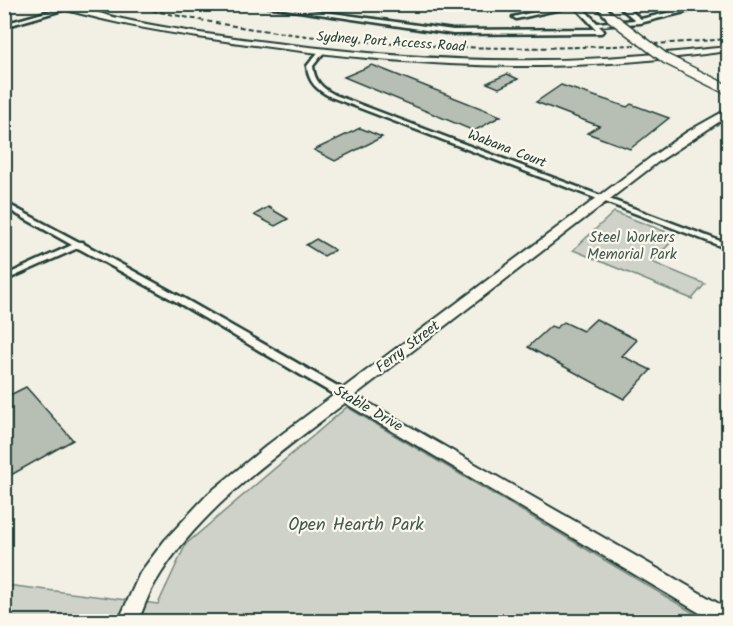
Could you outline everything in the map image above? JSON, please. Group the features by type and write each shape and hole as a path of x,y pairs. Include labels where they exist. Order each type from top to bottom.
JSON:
{"main road":[{"path":"598,4 660,56 729,90"}],"street":[{"name":"Sydney Port Access Road","path":"55,4 166,30 322,51 444,60 534,63 728,49"},
{"path":"254,4 453,32 601,31 577,5 516,17"},
{"path":"618,4 640,21"},
{"path":"596,26 640,21 715,4"},
{"path":"4,26 66,8"},
{"name":"Wabana Court","path":"322,51 310,66 311,79 321,90 333,96 729,248"},
{"name":"Ferry Street","path":"128,621 147,579 165,554 214,499 276,447 668,150 729,112"},
{"name":"Stable Drive","path":"4,204 80,244 344,395 729,619"},
{"path":"4,279 80,244"}],"green space":[{"name":"Steel Workers Memorial Park","path":"614,212 677,236 652,262 705,284 692,299 573,250"},
{"name":"Open Hearth Park","path":"347,407 707,621 5,622 5,586 7,585 158,604 186,544"}],"building":[{"path":"372,65 501,116 474,131 344,77"},
{"path":"507,74 518,79 499,88 487,83"},
{"path":"561,85 627,107 631,104 669,118 630,149 587,133 599,126 536,102"},
{"path":"360,128 382,137 335,161 314,150"},
{"path":"268,207 288,219 275,226 254,215"},
{"path":"316,239 335,250 324,256 306,245"},
{"path":"596,319 637,340 622,356 651,370 624,399 528,347 551,326 556,328 564,322 583,331"},
{"path":"26,387 73,440 4,479 4,398"}],"railway":[{"path":"121,4 250,29 383,43 556,48 728,39"}]}
